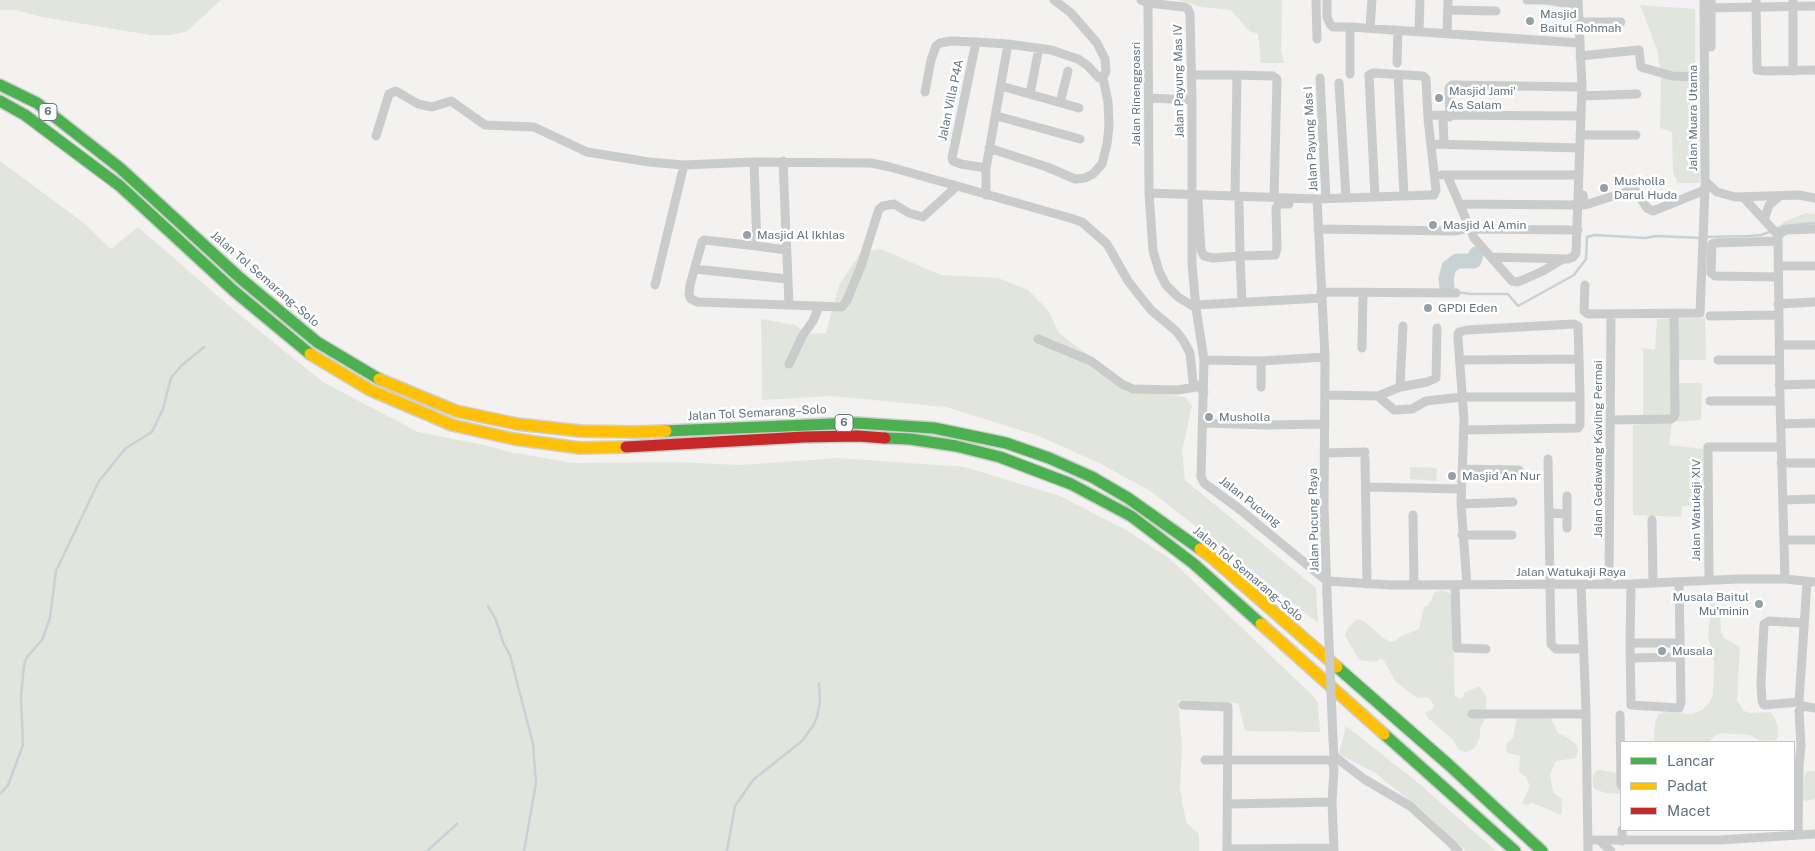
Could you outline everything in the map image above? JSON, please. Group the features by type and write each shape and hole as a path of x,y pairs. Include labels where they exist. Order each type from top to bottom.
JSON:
{"highway":[{"name":"Jalan Tol Semarang–Solo","path":"0,84 37,103 93,146 120,168 253,289 317,342 380,379 456,411 517,424 580,431 635,432 838,423 934,428 1006,443 1049,458 1092,477 1128,498 1211,557 1442,759 1542,851"},
{"name":"6","path":"0,101 26,115 120,186 234,291 313,356 370,390 452,424 514,439 580,448 637,447 804,437 858,436 910,439 956,446 1000,457 1070,484 1131,516 1194,564 1515,851"}],"street":[{"path":"989,148 1047,167 1075,179 1085,178 1093,174 1102,164 1109,126 1108,102 1103,78 1106,71 1105,59 1097,44 1071,13 1054,0"},
{"path":"1316,0 1317,39"},
{"path":"1327,0 1327,16 1330,24 1333,26 1580,43"},
{"path":"1370,28 1372,0"},
{"path":"1419,32 1420,0"},
{"path":"1447,34 1448,0"},
{"path":"1491,258 1563,259 1573,257 1577,249 1582,92 1578,3 1527,0"},
{"name":"Jalan Payung Mas IV","path":"1144,2 1184,6 1190,14 1195,197"},
{"name":"Jalan Rinenggoasri","path":"1144,2 1149,98 1148,193 1153,251 1159,271 1172,292 1195,307"},
{"path":"1756,3 1757,70 1815,70"},
{"path":"1793,3 1793,70"},
{"path":"1708,4 1793,3 1815,6"},
{"name":"Jalan Muara Utama","path":"1708,4 1705,76 1705,185 1717,192 1742,197 1799,195 1815,198"},
{"path":"1448,10 1496,11"},
{"path":"1579,22 1621,22"},
{"path":"1350,27 1350,74"},
{"path":"1397,63 1398,31"},
{"path":"925,92 936,46 940,43 952,41 1008,44 1057,52 1078,59 1088,66 1096,76 1103,78"},
{"name":"Jalan Villa P4A","path":"976,42 952,158 961,164 986,168"},
{"path":"986,195 986,168 997,116 1000,86 1008,44"},
{"path":"1030,94 1039,48"},
{"path":"1580,56 1639,50 1641,67 1672,76 1705,76"},
{"path":"1060,103 1068,71"},
{"path":"1195,197 1201,250 1204,256 1213,258 1272,256 1277,253 1275,214 1279,204 1317,202 1326,199 1434,195 1436,190 1425,77 1398,79 1371,73 1369,75 1376,197"},
{"path":"1192,75 1273,76 1277,79 1274,198"},
{"path":"1238,75 1237,199 1242,302"},
{"name":"Jalan Payung Mas I","path":"1320,78 1326,199"},
{"path":"1398,79 1404,196"},
{"path":"1339,83 1346,198"},
{"path":"1444,144 1449,88 1452,85 1637,94"},
{"path":"1000,86 1079,108"},
{"path":"376,136 389,94 396,91 418,104 432,106 451,101 484,125 534,127 587,152 649,162 684,165 754,162 870,163 1070,218 1082,222 1107,244 1128,280 1151,310 1176,331 1183,340 1190,353 1193,382 1196,387 1204,392"},
{"path":"1149,98 1192,100"},
{"path":"1428,115 1447,117 1581,116"},
{"path":"997,116 1080,139"},
{"path":"1580,135 1636,135"},
{"path":"1431,144 1579,148"},
{"path":"754,162 757,246"},
{"path":"783,162 789,305"},
{"path":"1579,163 1584,205 1635,189 1648,208 1653,211 1705,185"},
{"path":"655,285 684,165"},
{"path":"1434,175 1578,175"},
{"path":"1447,175 1460,204 1468,229 1512,281 1516,282 1543,271 1563,259"},
{"path":"1585,285 1585,313 1588,314 1700,313 1705,185"},
{"path":"786,250 704,240 690,285 689,295 693,301 839,307 844,305 861,266 879,209 883,206 894,204 909,213 923,217 957,186"},
{"path":"1148,193 1237,199 1274,198 1317,202"},
{"path":"1764,220 1769,205 1780,196"},
{"path":"1195,197 1192,264 1195,307 1204,360 1325,357"},
{"path":"1742,197 1776,234 1785,579"},
{"name":"Jalan Pucung Raya","path":"1317,202 1325,357 1324,508 1334,769 1332,802 1334,849"},
{"path":"1460,204 1579,205"},
{"path":"1318,229 1578,230"},
{"path":"1778,277 1715,276 1711,273 1712,244 1776,234 1786,230 1815,229"},
{"path":"1778,266 1815,266"},
{"path":"696,269 787,279"},
{"path":"1195,307 1363,292 1456,292"},
{"path":"1362,348 1363,292"},
{"path":"1778,304 1815,302"},
{"path":"789,364 820,306"},
{"name":"Jalan Gedawang Kavling Permai","path":"1609,584 1611,314"},
{"path":"1611,420 1670,419 1676,413 1674,314"},
{"path":"1710,316 1778,315"},
{"path":"1464,430 1578,428 1580,425 1578,326 1574,324 1463,331 1458,334 1464,430 1461,489 1462,535 1467,585"},
{"path":"1400,387 1403,326"},
{"path":"1325,395 1378,396 1400,387 1427,382 1436,378 1436,328"},
{"path":"1038,339 1091,361 1122,384 1133,389 1178,390 1196,387"},
{"path":"1779,345 1815,345"},
{"path":"1460,360 1579,358"},
{"name":"Jalan Pucung","path":"1204,360 1200,477 1204,483 1238,508 1327,581"},
{"path":"1261,360 1261,386"},
{"path":"1718,360 1779,360"},
{"path":"1779,385 1815,384"},
{"path":"1378,396 1394,410 1412,409 1426,401 1463,398 1580,396"},
{"path":"1710,401 1780,401"},
{"path":"1203,423 1325,424"},
{"path":"1781,424 1815,423"},
{"name":"Jalan Watukaji XIV","path":"1709,580 1708,447 1781,447"},
{"path":"1325,453 1365,455 1367,584"},
{"path":"1548,460 1551,644 1553,648 1559,650 1583,649"},
{"path":"1781,462 1815,463"},
{"path":"1462,469 1519,470"},
{"path":"1366,486 1461,489"},
{"path":"1567,496 1567,528"},
{"path":"1783,500 1815,499"},
{"path":"1461,504 1513,502"},
{"path":"1549,513 1567,514"},
{"path":"1413,515 1414,585"},
{"path":"1652,520 1653,583"},
{"path":"1462,535 1512,535"},
{"path":"1784,540 1815,540"},
{"name":"Jalan Watukaji Raya","path":"1327,581 1414,585 1581,585 1785,579 1811,582"},
{"path":"1631,584 1631,705 1678,708 1680,707 1679,582"},
{"path":"1804,623 1769,620 1764,624 1761,683 1762,701 1764,704 1798,702 1804,623 1811,582"},
{"path":"1454,585 1457,648 1486,649"},
{"path":"1581,585 1586,712 1588,851"},
{"path":"1630,643 1680,643"},
{"path":"1631,658 1680,657"},
{"path":"1183,705 1228,707 1227,850 1334,849"},
{"path":"1798,835 1796,764 1801,746 1799,711 1803,706 1815,708"},
{"path":"1472,714 1586,712"},
{"path":"1620,715 1620,741"},
{"path":"1205,760 1333,758 1410,806 1458,851"},
{"path":"1228,804 1332,802"},
{"path":"1622,831 1622,840"},
{"path":"1652,831 1652,840"},
{"path":"1718,831 1719,840"},
{"path":"1588,840 1719,840 1815,834"},
{"path":"1599,840 1611,851"}],"shaded area":[{"path":"0,0 221,0 186,32 169,35 150,35 42,17 16,10 0,10"},
{"path":"1178,0 1282,0 1281,50 1284,63 1261,63 1258,34 1249,31 1231,10 1201,7"},
{"path":"1640,5 1695,9 1695,123 1700,183 1678,183 1673,173 1672,132 1660,128 1661,76 1657,50"},
{"path":"0,161 84,223 111,249 138,227 235,311 323,382 418,432 489,446 513,453 572,463 674,462 740,465 838,458 965,467 1060,496 1126,530 1169,558 1312,695 1318,703 1320,732 1245,731 1238,703 1178,700 1182,744 1180,789 1186,822 1199,834 1199,851 0,851"},
{"path":"1806,213 1815,214 1815,225 1786,229 1778,227 1784,222"},
{"path":"881,249 941,275 998,278 1028,290 1048,310 1059,333 1100,364 1123,389 1185,397 1192,406 1182,451 1185,480 1316,588 1318,623 1152,492 1101,464 1039,436 946,407 832,396 762,400 761,319 795,325 808,334 826,333 839,285 861,252"},
{"path":"1705,318 1706,360 1680,360 1678,383 1702,383 1701,420 1672,422 1669,445 1704,449 1704,506 1682,506 1681,517 1633,515 1633,425 1643,424 1643,348 1655,350 1657,319"},
{"path":"1410,467 1437,468 1436,481 1410,479"},
{"path":"1441,590 1452,594 1455,696 1460,699 1464,693 1480,686 1487,698 1484,721 1480,728 1480,737 1475,748 1466,752 1459,750 1453,740 1427,717 1425,712 1433,709 1434,705 1428,697 1417,698 1396,682 1382,658 1375,662 1359,660 1345,635 1348,628 1357,619 1365,622 1383,638 1391,642 1395,641 1401,636 1419,629 1424,607 1431,601 1434,593"},
{"path":"1715,600 1720,607 1721,632 1724,638 1740,647 1737,700 1744,711 1751,713 1770,712 1773,715 1778,726 1778,737 1776,740 1760,741 1750,735 1722,733 1714,736 1710,741 1654,741 1655,722 1659,714 1666,712 1692,714 1702,710 1710,702 1713,694 1714,662 1708,636 1709,604"},
{"path":"1517,716 1550,716 1558,733 1576,744 1578,751 1576,758 1556,761 1550,775 1553,792 1562,799 1561,815 1533,803 1522,804 1530,786 1526,777 1519,772 1520,756 1508,753 1506,750 1507,743 1513,738"},
{"path":"1346,726 1416,781 1496,851 1466,851 1423,811 1375,773 1339,754"},
{"path":"1596,771 1617,773 1620,771 1620,794 1596,790 1593,787 1593,776"},
{"path":"1815,771 1815,799 1807,801 1803,800 1802,797 1805,773"}],"waterway":[{"path":"1777,229 1783,226 1815,223"},
{"path":"1706,237 1761,235 1772,231"},
{"path":"1457,292 1508,294 1518,306 1574,275 1586,259 1587,237 1595,235 1645,238 1656,236 1700,238"},
{"path":"1447,287 1446,279 1449,267 1457,261 1474,261 1476,254"},
{"path":"0,794 8,785 23,745 21,696 24,665 27,657 42,640 50,618 56,571 99,481 126,448 152,432 163,409 171,378 181,366 204,347"},
{"path":"488,606 496,620 503,642 510,655 533,744 536,783 524,851"},
{"path":"727,851 735,806 753,780 802,741 813,726 820,702 819,683"},
{"path":"427,851 457,824"}],"traffic: fast":[{"path":"0,85 37,103 120,168 240,278 317,342 379,379"},
{"path":"0,101 25,115 120,186 234,291 310,354"},
{"path":"666,431 856,423 934,428 1006,443 1049,458 1092,477 1128,498 1200,549"},
{"path":"885,438 910,439 956,446 1000,457 1071,484 1131,516 1194,564 1261,624"},
{"path":"1337,667 1449,765 1542,851"},
{"path":"1384,734 1515,851"}],"traffic: slow":[{"path":"310,354 370,390 452,425 514,439 580,448 626,447"},
{"path":"379,379 456,411 517,424 580,431 666,431"},
{"path":"1200,549 1337,667"},
{"path":"1261,624 1384,734"}],"traffic: jam":[{"path":"626,447 804,437 858,436 885,438"}],"place":[{"name":"Masjid Baitul Rohmah","path":"1530,21"},
{"name":"Masjid Jami' As Salam","path":"1439,98"},
{"name":"Musholla Darul Huda","path":"1604,188"},
{"name":"Masjid Al Amin","path":"1433,225"},
{"name":"Masjid Al Ikhlas","path":"747,235"},
{"name":"GPDI Eden","path":"1428,308"},
{"name":"Musholla","path":"1209,417"},
{"name":"Masjid An Nur","path":"1452,476"},
{"name":"Musala Baitul Mu'minin","path":"1759,604"},
{"name":"Musala","path":"1662,651"}]}
